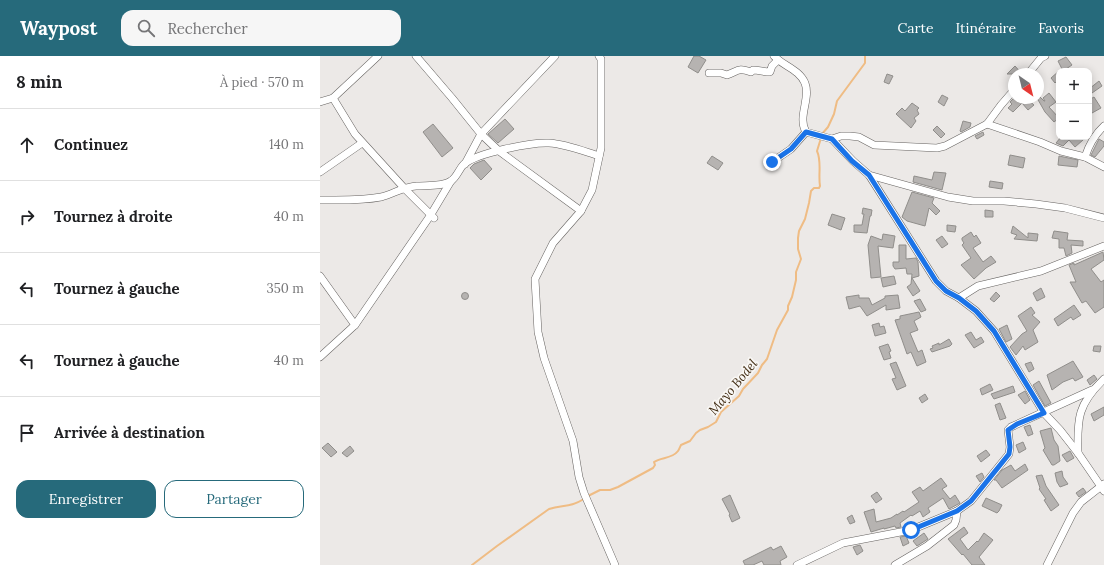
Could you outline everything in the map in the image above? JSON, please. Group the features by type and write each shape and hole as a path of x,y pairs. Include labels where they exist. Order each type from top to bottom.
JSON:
{"street":[{"path":"320,102 333,98 378,56"},
{"path":"416,56 481,134 499,151 581,211"},
{"path":"320,357 355,325 432,216 451,181 465,164 481,134 555,56"},
{"path":"599,56 601,59 601,148 592,190 581,211 553,243 535,280 538,332 544,358 574,442 579,477 584,493 615,565"},
{"path":"1033,68 1044,56"},
{"path":"709,73 721,73 727,75 739,69 744,69 750,72 753,70 770,72 776,58 793,68 805,83 806,96 802,126 806,132 832,139 852,161 869,175 936,281 946,291 959,298 976,311 994,331 1044,413 1060,430 1103,487 1082,502 1073,513 1047,565"},
{"path":"832,139 841,136 850,136 859,138 874,145 937,148 945,146 987,124 1008,97"},
{"path":"333,98 355,134 405,189 432,216"},
{"path":"987,124 1040,142 1061,151 1085,157 1104,167"},
{"path":"1085,157 1089,145 1096,134 1104,126"},
{"path":"772,162 791,149 806,132"},
{"path":"320,172 362,142"},
{"path":"465,164 479,156 526,145 549,143 568,146 599,156"},
{"path":"869,175 954,198 973,201 1004,201 1036,204 1066,208 1104,218"},
{"path":"320,200 361,200 383,196 414,186 434,186 451,181"},
{"path":"959,298 978,286 1041,271 1104,246"},
{"path":"320,276 355,325"},
{"path":"1078,453 1077,428 1084,402 1092,390 1104,379"},
{"path":"797,565 843,543 911,530 957,511 971,501 1009,454 1010,447 1008,430 1017,424 1092,390"},
{"path":"895,565 927,546 954,525 957,511"}],"building":[{"path":"694,56 699,56 706,60 698,73 688,67"},
{"path":"1066,57 1072,65 1068,68 1062,68 1058,61"},
{"path":"887,74 893,76 889,84 884,82"},
{"path":"1056,74 1055,83 1051,78"},
{"path":"1099,81 1102,86 1092,93 1092,87"},
{"path":"1049,93 1056,102 1049,107 1056,115 1056,120 1054,122 1040,104 1044,104 1044,97"},
{"path":"942,95 948,98 944,106 938,102"},
{"path":"1094,97 1101,108 1092,113 1092,104 1092,98"},
{"path":"912,103 919,108 917,110 919,114 914,118 916,121 911,128 896,114 902,108 905,111"},
{"path":"1012,104 1021,104 1013,112 1008,108"},
{"path":"1023,104 1034,105 1028,110"},
{"path":"505,119 514,129 498,143 488,134"},
{"path":"963,121 971,123 970,127 961,132 960,131"},
{"path":"433,124 453,148 442,157 423,132"},
{"path":"937,126 945,134 941,138 933,130"},
{"path":"983,132 984,135 977,139 975,136"},
{"path":"1099,139 1104,142 1104,146 1095,157 1091,155"},
{"path":"1058,140 1069,140 1063,146 1056,143"},
{"path":"1069,140 1083,140 1075,147"},
{"path":"1010,155 1025,158 1023,168 1008,165"},
{"path":"712,156 723,163 718,170 707,163"},
{"path":"1059,156 1078,160 1077,167 1058,165"},
{"path":"484,160 492,169 481,180 470,168 474,164"},
{"path":"934,172 946,173 942,190 913,182 914,176 932,180"},
{"path":"990,181 1003,183 1002,189 989,187"},
{"path":"912,192 934,198 932,203 940,211 936,215 929,208 925,226 907,221 902,217"},
{"path":"863,208 872,210 867,233 854,232 854,225 862,225 864,214 862,214"},
{"path":"985,210 993,211 993,217 985,217"},
{"path":"832,214 845,218 841,230 828,225"},
{"path":"947,225 956,226 955,232 947,231"},
{"path":"1013,226 1028,238 1028,233 1038,234 1037,241 1014,239 1017,235 1011,233"},
{"path":"1054,231 1068,233 1067,240 1083,241 1083,246 1071,245 1072,253 1066,256 1064,248 1059,248 1059,239 1052,238"},
{"path":"971,232 974,237 976,235 981,243 973,248 983,262 991,256 996,262 986,268 974,279 961,265 971,258 962,245 964,243 962,238"},
{"path":"883,234 895,236 893,248 878,246 881,277 871,278 868,245 871,236 882,240"},
{"path":"942,236 948,244 942,248 936,240"},
{"path":"899,245 906,245 906,259 916,258 918,262 919,276 912,278 920,291 913,296 907,287 911,284 912,274 907,274 906,268 895,269 893,266 893,262 899,262"},
{"path":"1103,252 1104,260 1091,269 1101,282 1104,280 1104,307 1095,313 1086,301 1082,303 1070,282 1076,282 1069,265 1074,263 1074,265"},
{"path":"894,276 896,284 883,287 881,278"},
{"path":"1041,288 1045,297 1037,301 1033,293"},
{"path":"996,292 1000,296 994,302 990,299"},
{"path":"465,293 468,296 465,299 462,296"},
{"path":"859,295 859,298 869,298 872,305 885,298 885,296 898,295 900,308 886,310 886,305 867,316 860,306 849,309 846,297"},
{"path":"920,299 926,310 921,312 914,301"},
{"path":"1074,305 1081,315 1073,320 1071,317 1058,326 1054,319"},
{"path":"1031,307 1035,313 1032,315 1040,322 1033,330 1038,342 1025,350 1023,346 1016,355 1010,347 1022,334 1027,331 1018,316"},
{"path":"919,312 921,317 914,321 918,330 910,333 918,352 922,350 926,362 917,366 911,352 907,354 895,320 900,319 900,316"},
{"path":"879,323 880,327 884,326 886,333 875,336 872,325"},
{"path":"1007,325 1012,339 1006,342 999,329"},
{"path":"971,332 976,340 981,337 984,342 974,348 965,335"},
{"path":"949,339 952,344 950,346 932,352 930,349 933,348 932,346 939,343 939,345"},
{"path":"888,344 891,351 889,352 891,358 884,360 879,347"},
{"path":"1094,346 1101,346 1100,352 1093,351"},
{"path":"1073,361 1083,377 1075,381 1073,378 1063,382 1052,390 1047,375"},
{"path":"896,362 906,386 897,390 892,379 896,378 890,364"},
{"path":"1031,362 1034,369 1029,372 1025,364"},
{"path":"1094,375 1097,379 1090,385 1087,380"},
{"path":"1039,381 1051,403 1045,406 1033,385"},
{"path":"990,384 993,390 982,395 980,389"},
{"path":"1013,386 1015,392 994,399 991,394"},
{"path":"1025,391 1030,400 1025,404 1018,395"},
{"path":"925,394 928,399 922,403 919,398"},
{"path":"1000,403 1006,418 1000,420 995,405"},
{"path":"1104,407 1104,415 1094,421 1091,414"},
{"path":"1030,425 1033,434 1028,436 1024,427"},
{"path":"1051,428 1054,440 1058,446 1060,461 1054,465 1052,465 1043,450 1045,448 1040,431"},
{"path":"1023,442 1026,449 1019,453 1016,445"},
{"path":"328,443 337,452 331,457 322,448"},
{"path":"350,446 354,451 347,457 342,453"},
{"path":"986,450 990,455 981,462 977,456"},
{"path":"1070,451 1074,458 1067,462 1062,455"},
{"path":"1025,464 1028,470 1002,488 996,480 994,480 1002,470 1011,465 1015,471"},
{"path":"1062,471 1063,477 1068,484 1060,487 1055,473"},
{"path":"982,473 984,477 980,482 976,476"},
{"path":"1042,475 1046,486 1059,505 1051,511 1044,500 1046,499 1039,489 1036,476"},
{"path":"941,478 947,486 942,489 950,499 955,495 960,503 949,509 943,498 928,508 930,512 923,517 920,511 912,516 911,515 900,523 901,527 896,528 895,526 871,532 864,512 874,509 876,522 891,518 903,511 904,512 919,502 912,492 920,487 923,491"},
{"path":"1083,488 1086,492 1079,497 1076,493"},
{"path":"877,492 882,499 876,503 871,496"},
{"path":"730,495 740,518 732,522 729,515 730,514 722,499"},
{"path":"986,498 1002,505 997,513 982,506"},
{"path":"852,515 855,522 850,524 847,518"},
{"path":"964,527 968,533 960,539 968,550 977,541 978,542 984,533 993,540 979,557 985,565 972,565 948,539"},
{"path":"924,533 928,539 917,546 913,541"},
{"path":"906,536 909,543 903,546 900,537"},
{"path":"860,545 863,551 857,555 853,547"},
{"path":"781,546 787,557 780,561 781,565 764,565 762,561 753,565 745,565 743,561 771,547 773,550"}],"waterway":[{"name":"Mayo Bodel","path":"822,134 828,127 834,114 837,101 865,63 865,56"},
{"name":"Mayo Bodel","path":"588,496 600,490 610,490 618,487 653,468 655,465 654,462 676,454 681,445 690,441 700,430 716,422 721,412 739,396 743,389 758,373 767,359 777,330 788,310 792,297 796,280 796,272 801,259 798,249 799,231 805,219 811,191 814,188 819,188 820,186 819,159 817,151 821,138"},
{"name":"Mayo Bodel","path":"472,565 549,509 571,505 584,499"}],"route":[{"path":"772,162 791,149 806,132 832,139 852,161 869,175 936,281 946,291 959,298 976,311 994,331 1044,413 1017,424 1008,430 1010,447 1009,454 971,501 957,511 911,530"}]}
